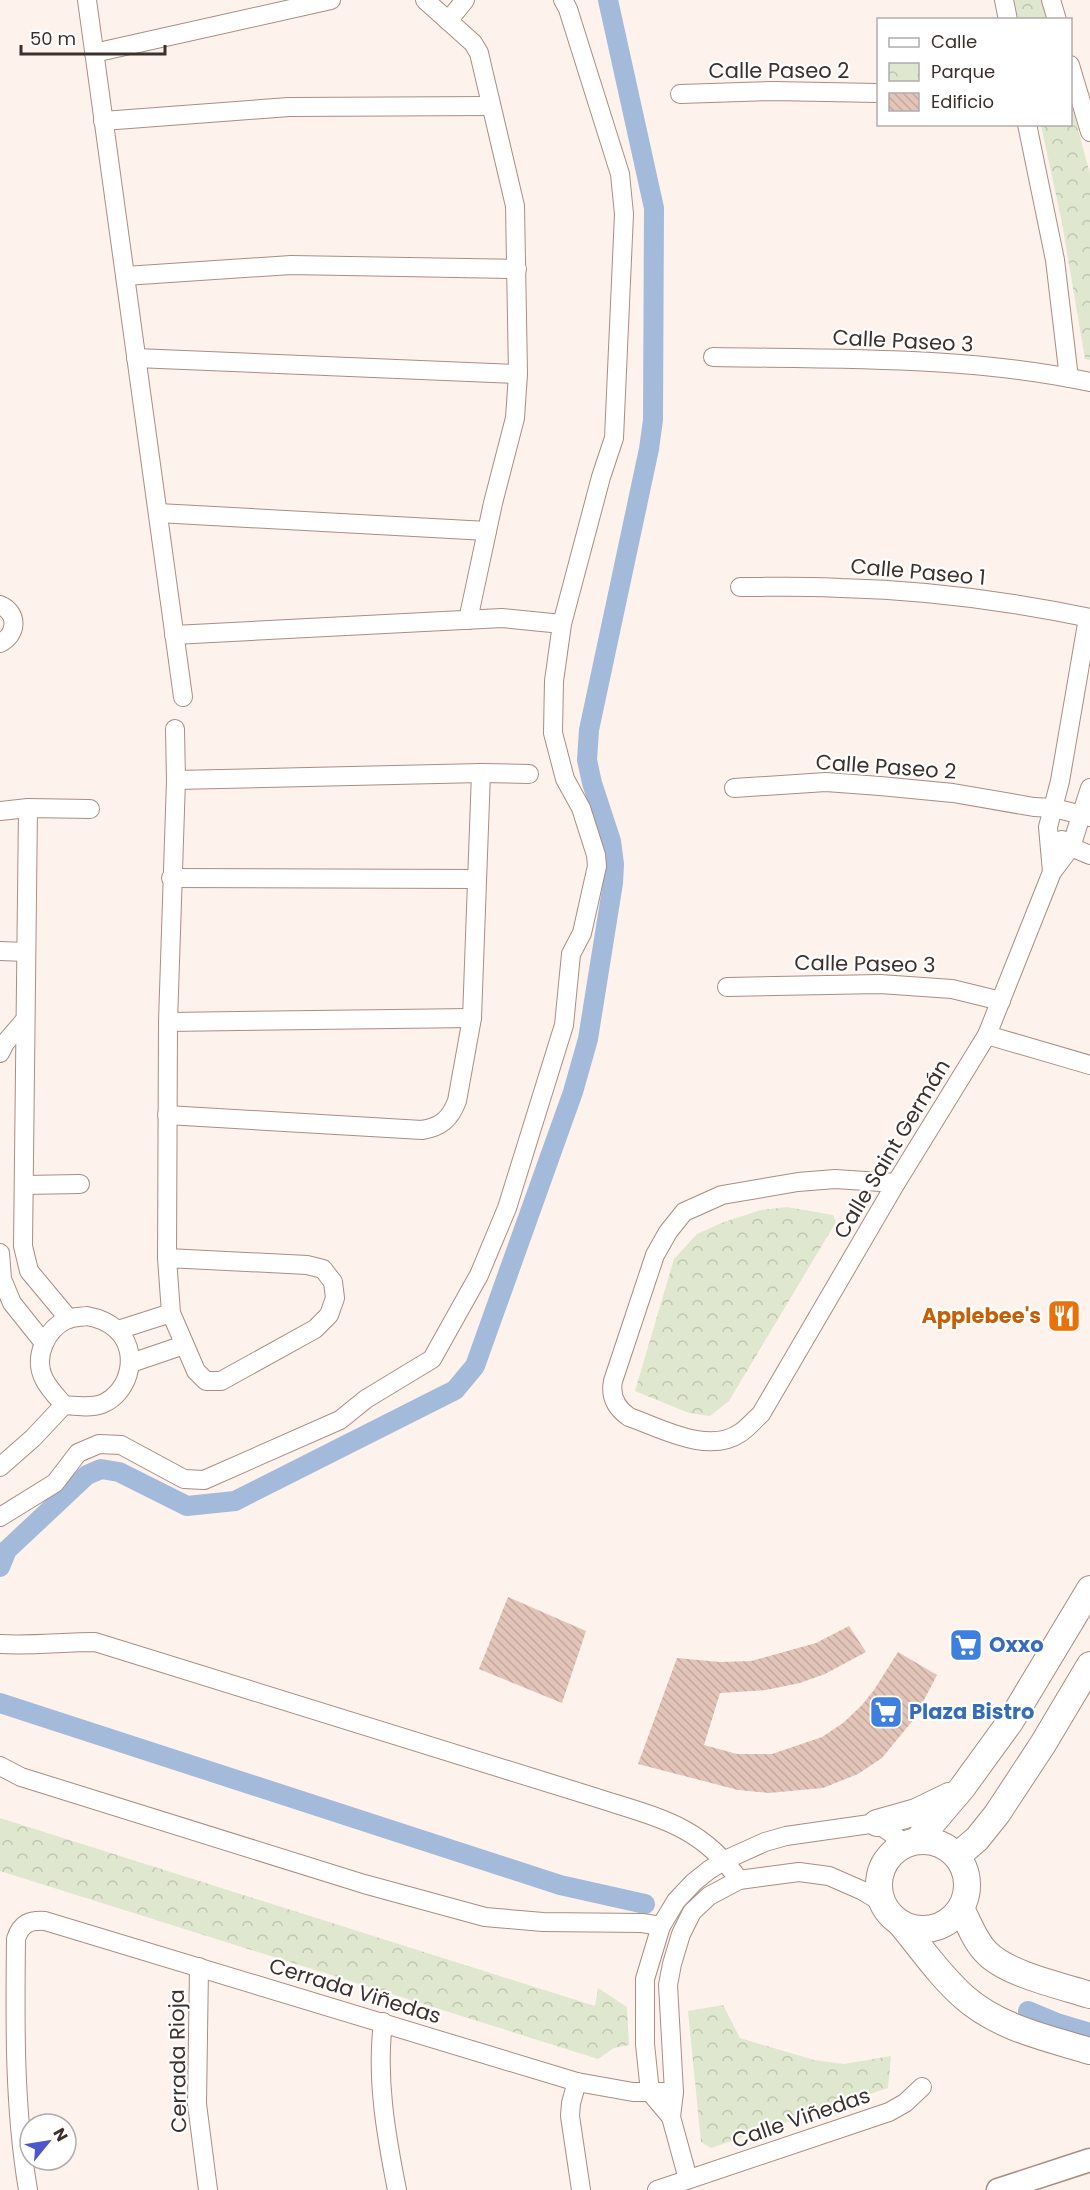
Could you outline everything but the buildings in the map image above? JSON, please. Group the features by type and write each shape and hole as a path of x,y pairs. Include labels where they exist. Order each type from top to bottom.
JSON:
{"main road":[{"path":"1090,1589 1011,1722 962,1788 912,1842 894,1851 885,1862 880,1875 879,1889 890,1915 901,1924 963,1997 984,2012 1024,2031 1090,2051"},
{"path":"957,1856 977,1839 997,1814 1043,1744 1090,1665"},
{"path":"878,1823 934,1805 962,1788"},
{"path":"901,1924 914,1929 927,1930 946,1923 961,1909 967,1896 968,1882 957,1856 946,1846 932,1841 912,1842"},
{"path":"961,1909 978,1942 987,1954 1001,1964 1090,1995"}],"street":[{"path":"87,0 183,697"},
{"path":"94,53 331,0"},
{"path":"448,21 465,0"},
{"path":"0,1517 56,1483 78,1453 99,1444 121,1445 184,1479 204,1480 340,1420 366,1399 432,1359 479,1275 507,1208 564,1024 571,954 582,933 597,866 596,855 581,808 565,779 553,733 554,681 562,624 601,477 614,438 624,214 620,174 568,9 562,0"},
{"path":"1004,0 1008,18"},
{"path":"1052,0 1056,18"},
{"path":"427,1 473,43 479,53 515,206 518,374 515,418 468,620"},
{"path":"1072,68 1089,121"},
{"name":"Calle Paseo 2","path":"680,94 772,91 877,93"},
{"path":"103,121 289,107 491,106"},
{"path":"1027,126 1055,260 1069,378"},
{"path":"125,276 291,265 517,269"},
{"name":"Calle Paseo 3","path":"713,357 940,364 1030,372 1090,382"},
{"path":"136,358 518,374"},
{"path":"158,513 487,531"},
{"name":"Calle Paseo 1","path":"740,587 842,588 926,594 1016,604 1089,618"},
{"path":"0,605 10,611 14,624 10,636 0,643"},
{"path":"174,635 502,618 562,624"},
{"name":"Calle Saint Germán","path":"1052,872 1048,827 1060,781 1089,618"},
{"path":"167,1258 307,1264 323,1269 333,1282 335,1299 329,1315 315,1329 221,1381 206,1381 196,1371 171,1313 167,1258 167,1115 171,878 176,780 175,729"},
{"path":"176,780 481,773 529,774"},
{"path":"167,1115 422,1130 434,1128 445,1122 453,1113 457,1101 472,1018 481,773"},
{"name":"Calle Paseo 2","path":"734,788 826,782 953,793 1034,807 1053,808 1086,816"},
{"name":"Calle Saint Germán","path":"896,1183 835,1179 798,1182 722,1195 684,1212 668,1232 656,1255 613,1381 611,1389 614,1400 621,1411 629,1417 688,1438 706,1441 740,1433 761,1414 896,1183 987,1035 1052,872 1071,848 1086,816 1090,788"},
{"path":"1034,807 1048,827 1071,848 1090,855"},
{"path":"0,811 28,808 90,809"},
{"path":"28,808 23,1246 28,1271 69,1319"},
{"path":"171,878 477,879"},
{"path":"0,951 26,952"},
{"name":"Calle Paseo 3","path":"727,987 880,984 952,989 1001,1001"},
{"path":"168,1022 472,1018"},
{"path":"2,1046 25,1020"},
{"path":"987,1035 1090,1065"},
{"path":"2,1046 26,1045"},
{"path":"24,1185 80,1184"},
{"path":"0,1253 2,1279 12,1303 44,1343"},
{"path":"118,1330 171,1313"},
{"path":"87,1316 104,1320 118,1330 128,1345 131,1363 127,1380 116,1394 101,1404 84,1407 64,1405 52,1392 43,1377 40,1360 44,1343 54,1328 69,1319 87,1316"},
{"path":"131,1363 184,1345"},
{"path":"0,1467 33,1438 64,1405"},
{"path":"0,1644 26,1646 95,1642 672,1823 704,1840 725,1860 739,1880"},
{"path":"0,1766 21,1777 364,1884 485,1917 543,1922 642,1923 661,1926"},
{"path":"671,2117 650,2092 645,2043 645,1979 661,1926 676,1901 694,1882 725,1860 755,1846 786,1836 878,1823 912,1842"},
{"path":"688,2179 671,2117 674,2091 668,1985 678,1944 692,1912 709,1896 739,1880 799,1872 830,1876 883,1903"},
{"name":"Cerrada Viñedas","path":"28,2190 22,2154 15,2053 16,1939 19,1930 26,1923 34,1920 199,1967 577,2082 617,2091 674,2091"},
{"name":"Cerrada Rioja","path":"199,1967 198,2104 208,2190"},
{"path":"645,1979 668,1985"},
{"path":"383,2022 380,2048 385,2125 397,2190"},
{"path":"577,2082 570,2116 581,2190"},
{"name":"Calle Viñedas","path":"657,2190 888,2112 905,2103 922,2086"},
{"path":"998,2190 1090,2160"}],"green space":[{"path":"1014,0 1041,0 1047,18 1018,18"},
{"path":"1072,107 1090,174 1090,360 1085,359 1062,223 1041,126 1072,126"},
{"path":"787,1207 833,1215 836,1222 729,1401 710,1416 689,1413 635,1391 674,1259 697,1234 761,1210"},
{"path":"0,1818 595,2006 598,1988 627,2007 629,2045 614,2048 598,2059 0,1871"},
{"path":"723,2005 740,2038 814,2060 844,2064 891,2056 888,2088 711,2148 701,2142 688,2011"}],"waterway":[{"path":"0,1567 7,1550 87,1475 101,1469 119,1472 187,1506 235,1501 455,1390 475,1366 573,1092 588,1039 613,883 614,864 611,841 587,760 589,730 649,449 653,420 654,208 608,0"},
{"path":"0,1703 560,1885 645,1904"},
{"path":"1028,2011 1090,2033"}],"place":[{"name":"Applebee's","path":"1064,1316"},
{"name":"Oxxo","path":"966,1645"},
{"name":"Plaza Bistro","path":"886,1712"}]}
